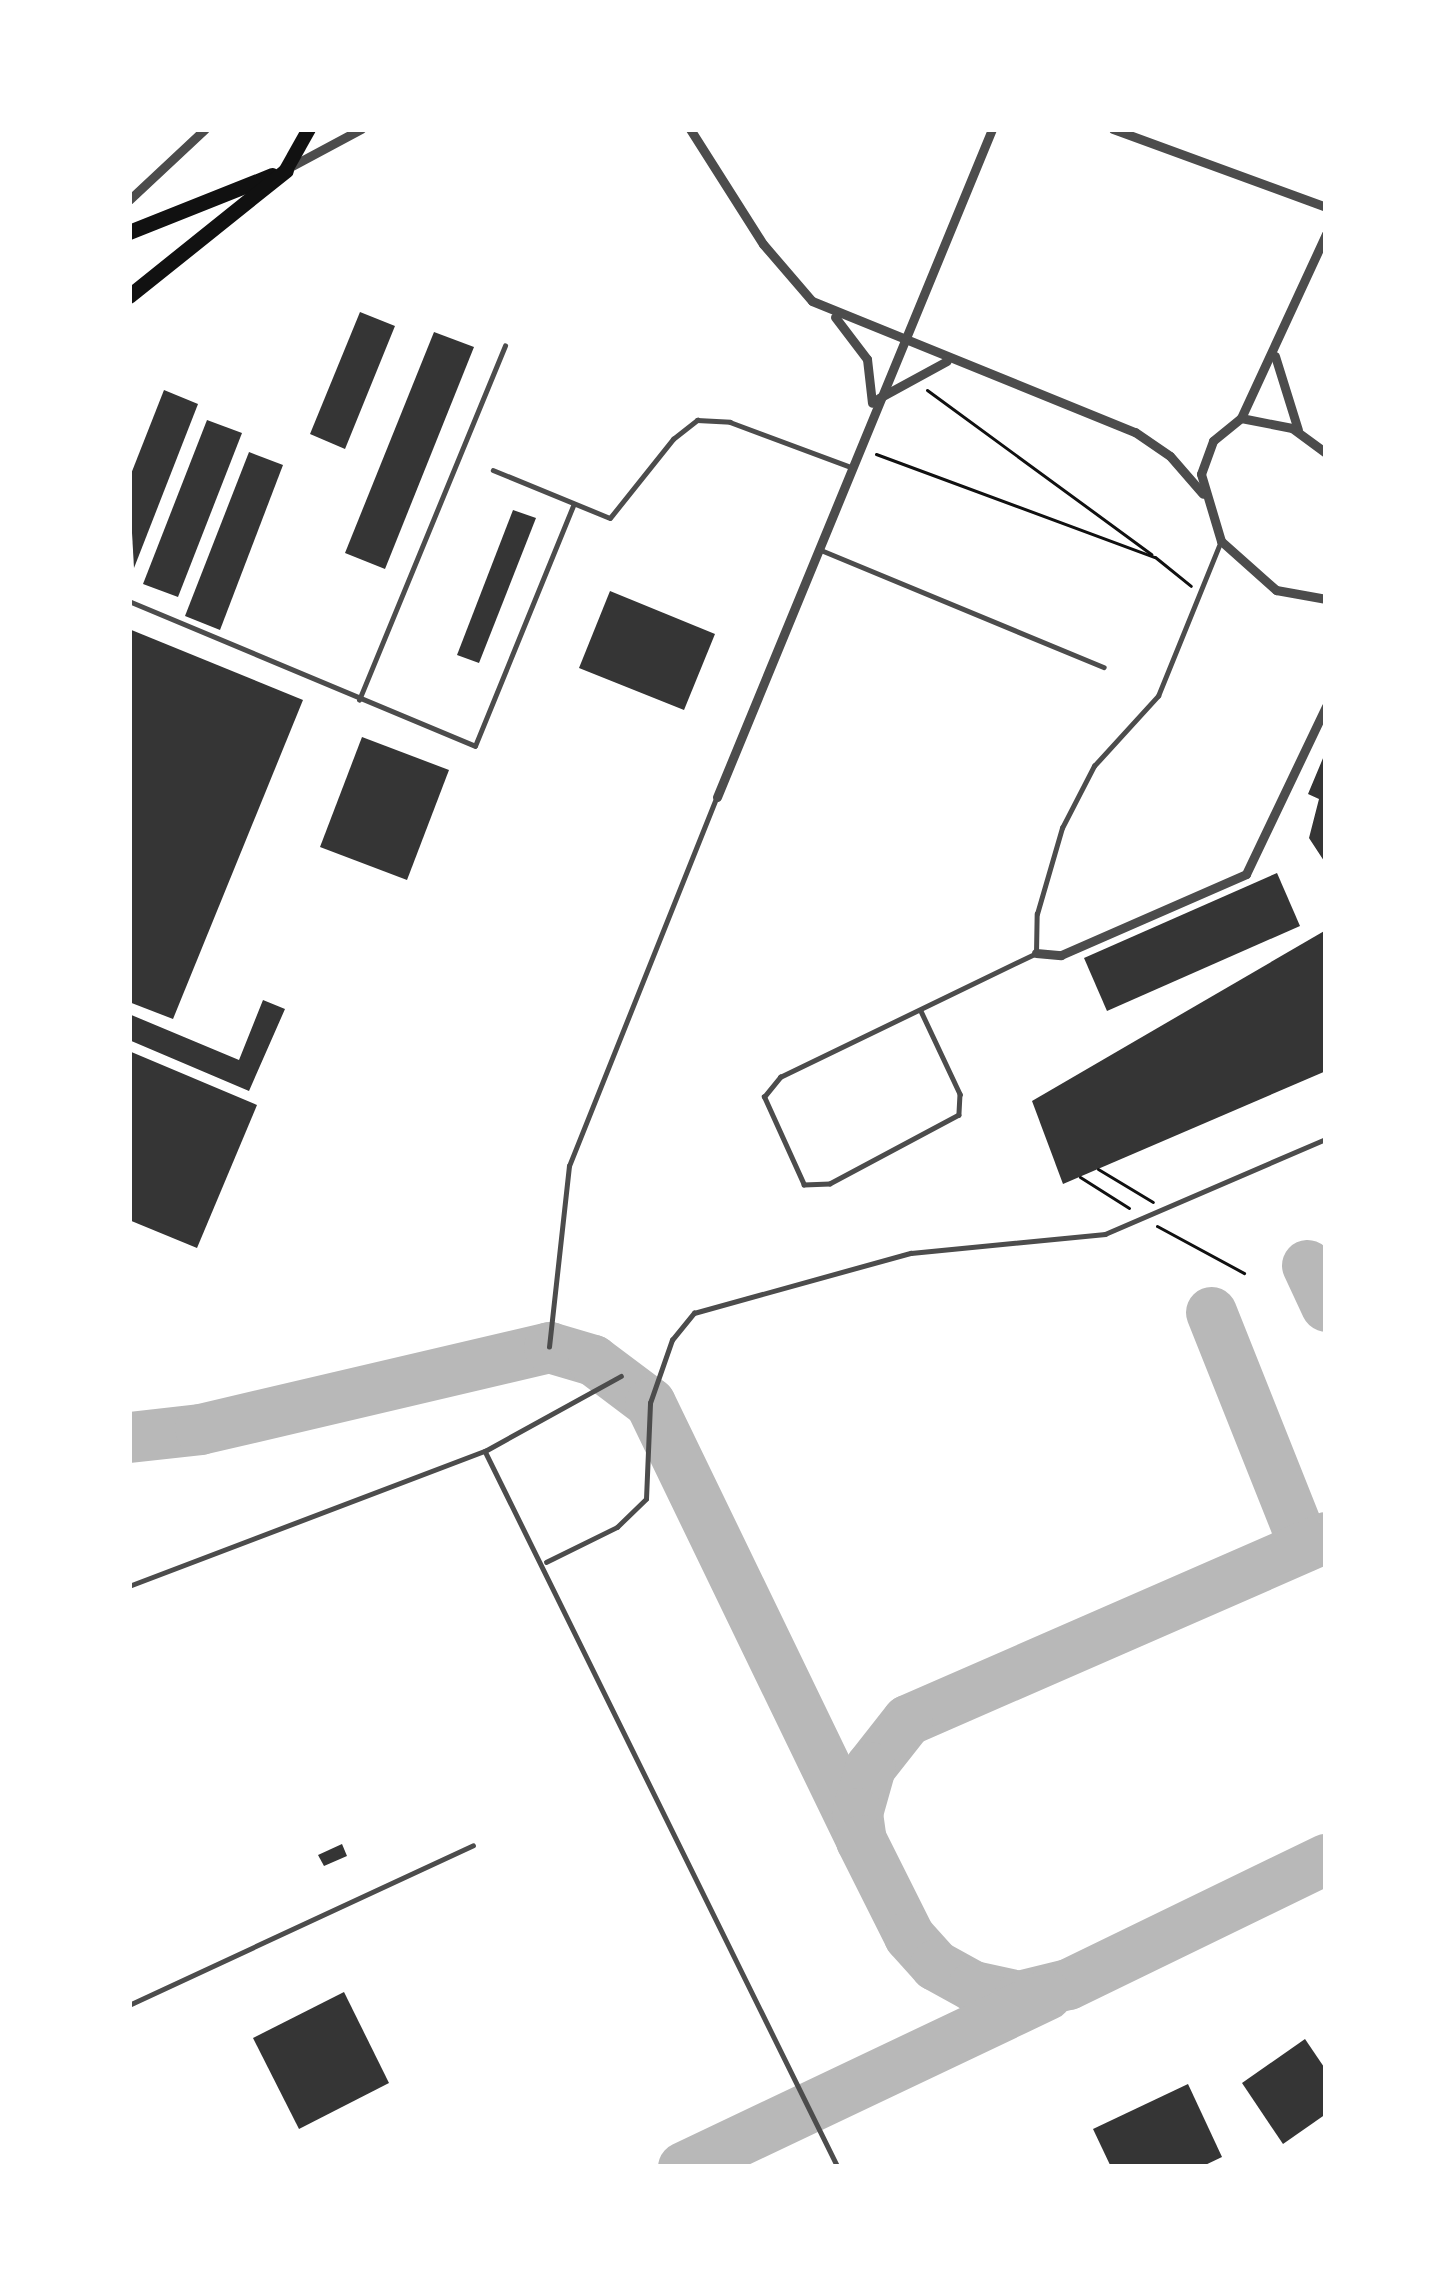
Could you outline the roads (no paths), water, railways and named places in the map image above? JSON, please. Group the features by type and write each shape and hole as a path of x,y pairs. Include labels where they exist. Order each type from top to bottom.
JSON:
{"main road":[{"path":"129,296 286,170 309,129"},
{"path":"129,232 286,170"}],"street":[{"path":"129,200 205,129"},
{"path":"286,170 361,129"},
{"path":"690,129 764,244 834,315 867,359 874,405"},
{"path":"717,797 848,466 992,129"},
{"path":"1113,129 1326,207"},
{"path":"1202,494 1213,441 1241,418 1275,356 1326,234"},
{"path":"834,315 1135,432 1170,456 1202,494 1221,541 1276,590 1326,599"},
{"path":"1275,356 1299,431"},
{"path":"874,405 912,377 947,361"},
{"path":"1241,418 1299,431 1326,453"},
{"path":"1036,953 1061,955 1246,874 1326,706"}],"lane":[{"path":"359,700 505,346"},
{"path":"493,470 610,518 673,439 698,420 730,422 848,466"},
{"path":"129,602 475,746 574,504"},
{"path":"921,1011 959,1094 959,1115 830,1184 804,1185 764,1097 780,1077 1036,953 1037,914 1062,828 1094,766 1158,696 1204,596 1221,541"},
{"path":"815,548 1104,667"},
{"path":"549,1347 568,1166 717,797"},
{"path":"546,1562 617,1528 646,1499 650,1403 673,1340 694,1313 911,1253 1105,1234 1326,1138"},
{"path":"129,1586 485,1451 621,1376"},
{"path":"485,1451 546,1562 838,2167"},
{"path":"129,2005 473,1844"}]}
